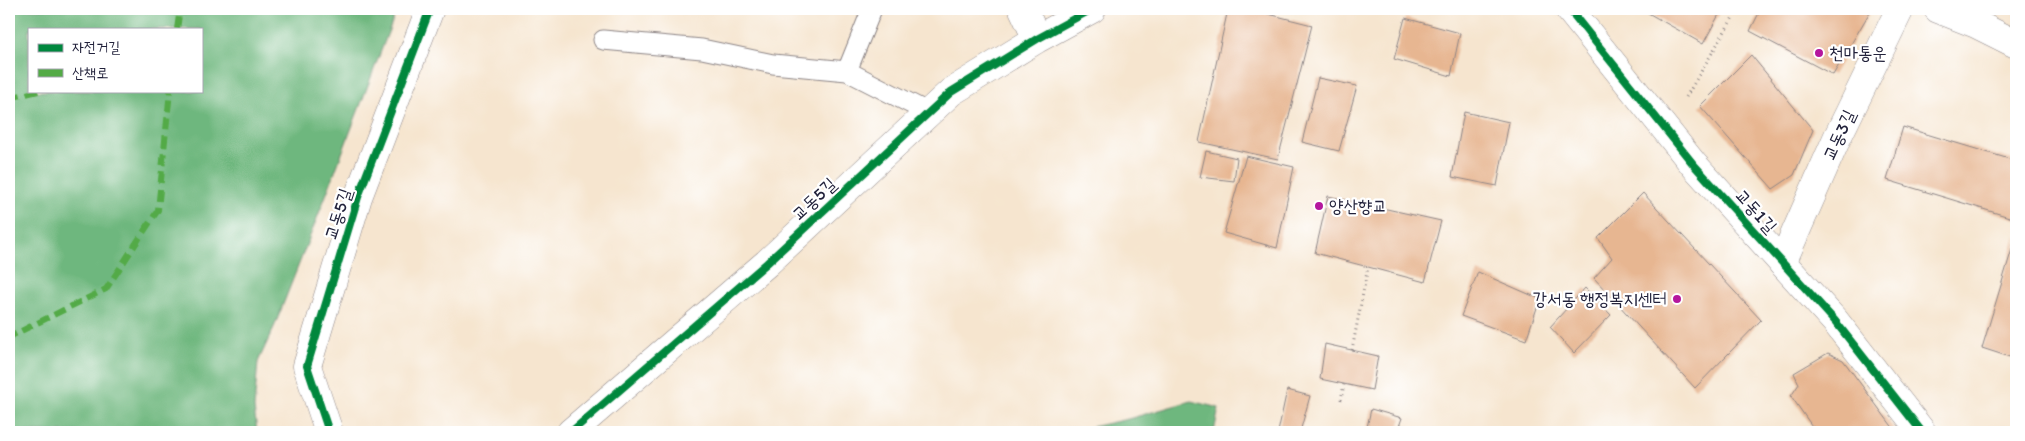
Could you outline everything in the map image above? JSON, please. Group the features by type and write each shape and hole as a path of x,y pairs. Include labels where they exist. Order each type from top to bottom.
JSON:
{"street":[{"name":"교동5길","path":"329,432 307,366 358,197 430,9"},
{"path":"1023,9 1037,39"},
{"name":"교동5길","path":"571,432 767,263 951,92 1037,39 1092,9"},
{"name":"교동3길","path":"1782,263 1837,138 1900,9"},
{"path":"1938,9 1976,24 2016,44"},
{"name":"교동1길","path":"1576,12 1694,165 1836,321 1922,432"}],"lane":[{"path":"847,70 872,9"},
{"path":"603,40 702,49 773,64 847,70 929,113"}],"path":[{"path":"1686,97 1738,9"},
{"path":"1352,350 1368,267"},
{"path":"1341,400 1344,384"}],"green space":[{"path":"9,9 397,9 275,325 258,362 254,408 257,432 9,432"},
{"path":"1191,401 1219,408 1214,432 1068,432 1128,419"}],"building":[{"path":"1228,9 1249,9 1312,25 1278,159 1199,142"},
{"path":"1641,9 1722,9 1703,44"},
{"name":"천마통운","path":"1761,9 1871,10 1833,75 1750,31"},
{"path":"1405,18 1460,33 1451,76 1394,59"},
{"path":"1751,55 1813,130 1794,175 1773,189 1700,106"},
{"path":"1318,78 1357,86 1339,151 1302,142"},
{"path":"1464,112 1509,122 1497,186 1452,177"},
{"path":"1903,127 2016,161 2016,219 1887,180"},
{"path":"1206,151 1237,158 1234,181 1200,177"},
{"path":"1246,156 1294,167 1277,248 1224,233"},
{"name":"강서동 행정복지센터","path":"1643,193 1761,320 1695,388 1594,278 1612,258 1598,238"},
{"path":"1328,196 1441,221 1425,282 1315,253"},
{"path":"2016,236 2016,359 1982,348"},
{"path":"1478,272 1540,299 1526,340 1461,316"},
{"path":"1585,288 1611,315 1574,353 1550,327"},
{"path":"1325,344 1378,356 1372,390 1320,379"},
{"path":"1828,353 1843,360 1894,429 1889,432 1816,432 1791,396 1799,384 1794,373"},
{"path":"1287,390 1310,396 1300,432 1278,432"},
{"path":"1371,409 1402,418 1397,432 1366,432"}],"marked path":[{"path":"177,28 180,9"},
{"path":"9,98 35,92"},
{"path":"9,342 11,336 106,289 158,210 170,92"}],"cycle path":[{"path":"329,432 307,366 358,197 430,9"},
{"path":"571,432 767,263 951,92 1037,39 1092,9"},
{"path":"1569,9 1694,165 1835,321 1922,432"}],"place":[{"name":"천마통운","path":"1819,53"},
{"name":"양산향교","path":"1319,206"},
{"name":"강서동 행정복지센터","path":"1677,299"}]}
